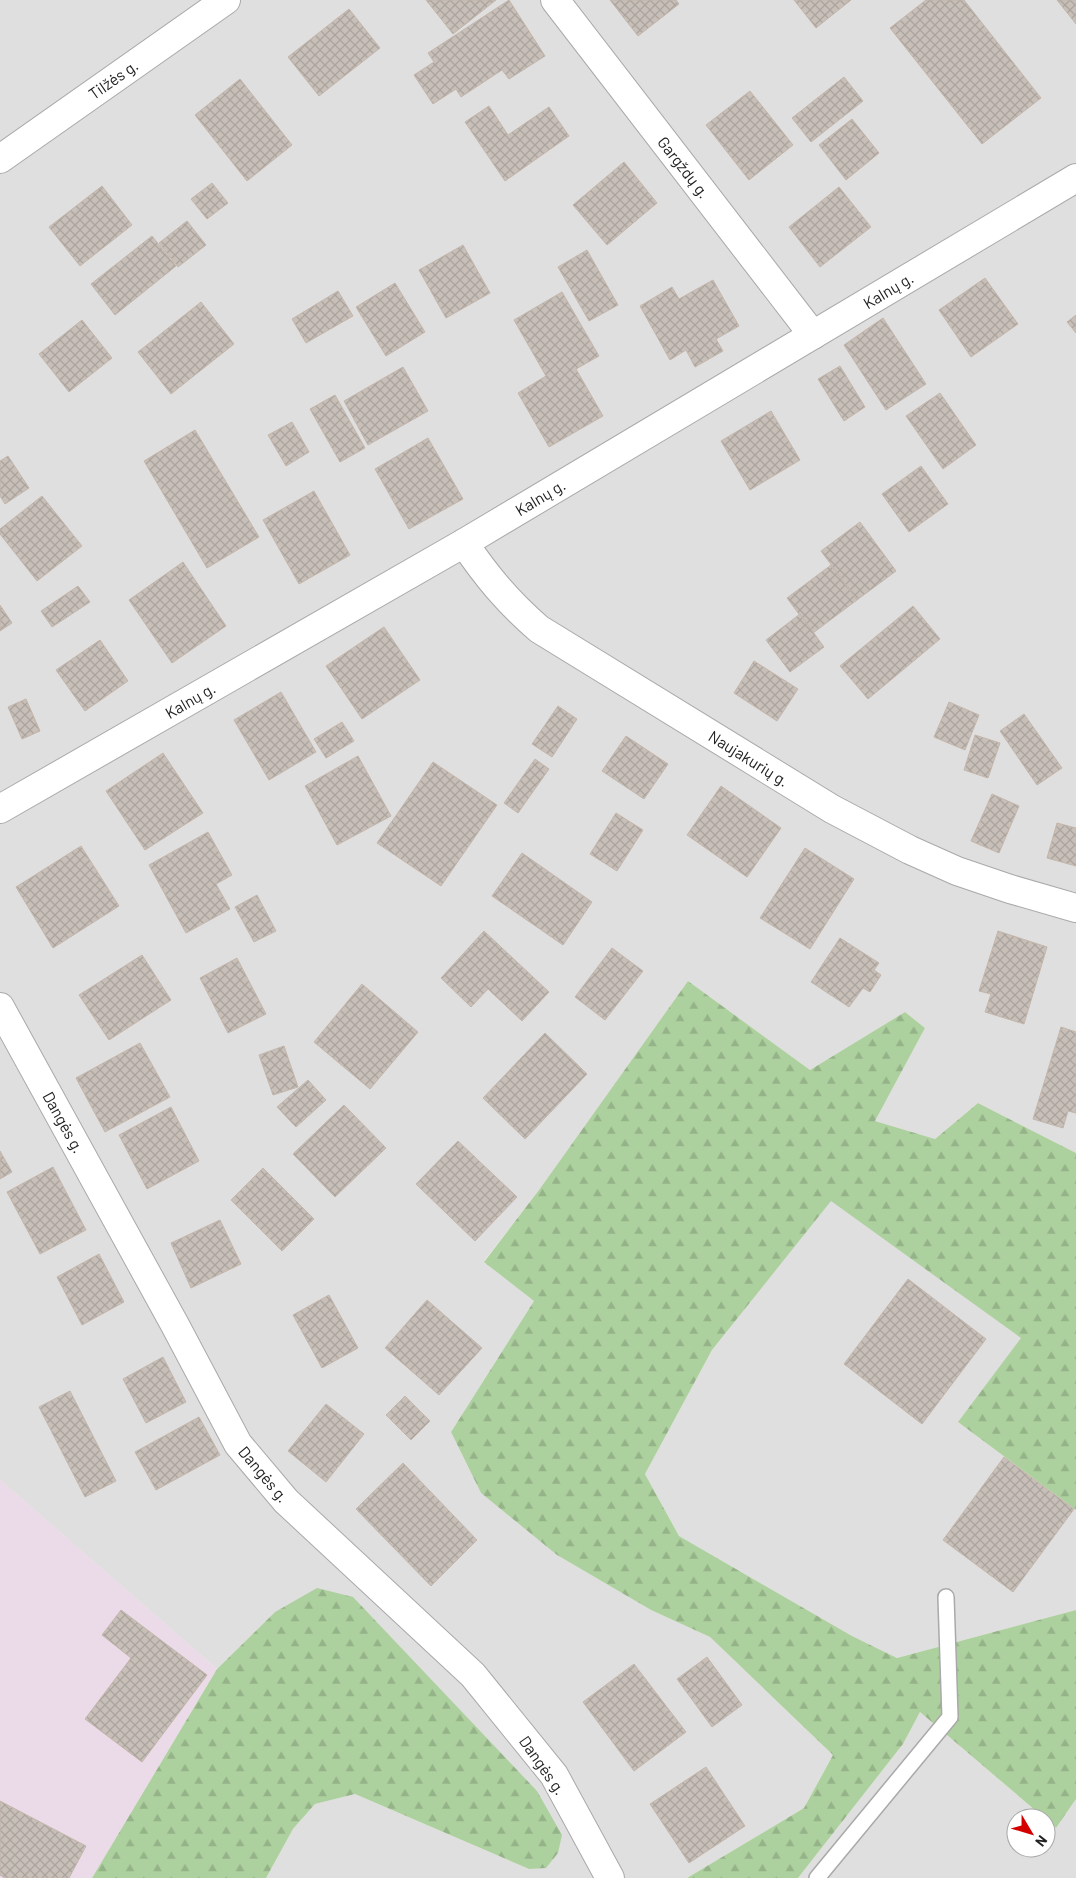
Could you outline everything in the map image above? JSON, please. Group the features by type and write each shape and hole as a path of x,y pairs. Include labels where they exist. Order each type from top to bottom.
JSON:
{"street":[{"name":"Tilžės g.","path":"0,159 226,0"},
{"name":"Gargždų g.","path":"555,0 813,335"},
{"name":"Kalnų g.","path":"0,809 464,542 1076,178"},
{"name":"Naujakurių g.","path":"464,542 488,577 514,607 539,629 832,809 910,850 958,871 1010,889 1076,908"},
{"name":"Dangės g.","path":"0,1007 175,1325 238,1444 286,1501 473,1675 554,1775 610,1878"}],"lane":[{"path":"817,1878 950,1717 946,1597"}],"shaded area":[{"path":"0,0 1076,0 1076,1153 978,1103 935,1139 875,1121 925,1028 905,1012 810,1070 688,981 539,1190 484,1261 534,1301 451,1432 481,1493 557,1555 651,1610 710,1637 833,1755 804,1808 687,1878 266,1878 293,1829 315,1804 355,1794 529,1869 275,1612 217,1669 0,1480"},
{"path":"831,1200 1022,1338 958,1422 1076,1510 1076,1610 897,1658 852,1636 679,1536 645,1474 712,1350"},
{"path":"0,1480 217,1669 92,1878 0,1878"},
{"path":"920,1712 1032,1808 1006,1808 1006,1858 1056,1858 1056,1828 1076,1799 1076,1878 798,1878 903,1744"}],"green space":[{"path":"688,981 810,1070 905,1012 925,1028 875,1121 935,1139 978,1103 1076,1153 1076,1510 958,1422 1021,1338 831,1201 712,1350 645,1474 679,1536 852,1636 897,1658 1076,1610 1076,1799 1056,1828 1056,1808 1033,1808 920,1712 903,1744 798,1878 687,1878 804,1808 833,1755 710,1637 651,1610 557,1555 481,1493 451,1432 534,1301 484,1262 539,1190"},
{"path":"317,1588 353,1597 537,1791 562,1835 558,1853 546,1868 529,1869 355,1794 315,1804 293,1829 266,1878 92,1878 217,1669 275,1612"}],"building":[{"path":"426,0 496,0 453,34"},
{"path":"509,0 545,56 509,79 502,70 461,97 456,89 433,104 414,75 434,62 428,53"},
{"path":"610,0 676,0 679,4 638,36"},
{"path":"794,0 851,0 816,28"},
{"path":"926,0 964,0 1041,98 982,144 890,28"},
{"path":"1057,0 1076,0 1076,24"},
{"path":"349,9 380,48 319,96 288,57"},
{"path":"844,77 863,101 811,142 792,118"},
{"path":"240,79 292,145 247,181 195,115"},
{"path":"750,91 793,145 749,180 706,125"},
{"path":"489,106 508,135 549,107 569,136 505,181 465,122"},
{"path":"852,119 879,153 846,180 819,145"},
{"path":"624,162 657,203 607,245 573,205"},
{"path":"212,183 228,203 207,219 191,199"},
{"path":"102,186 132,225 80,266 49,227"},
{"path":"839,187 871,227 820,267 789,227"},
{"path":"187,221 206,245 178,267 159,243"},
{"path":"152,236 176,266 115,315 91,284"},
{"path":"463,245 490,293 446,318 419,270"},
{"path":"587,250 618,305 589,321 558,267"},
{"path":"985,278 1018,324 971,357 939,310"},
{"path":"713,280 739,326 716,339 723,351 695,367 686,350 670,360 640,306 672,287 679,299"},
{"path":"395,283 425,332 386,356 356,307"},
{"path":"338,291 353,316 306,343 292,319"},
{"path":"562,292 599,356 576,369 603,416 549,447 518,393 546,376 514,320"},
{"path":"201,302 234,344 171,394 138,352"},
{"path":"1076,315 1076,333 1067,322"},
{"path":"883,318 926,384 886,410 844,345"},
{"path":"82,320 112,358 69,392 39,354"},
{"path":"840,366 865,407 844,421 818,379"},
{"path":"403,367 428,411 368,445 344,401"},
{"path":"940,393 976,445 943,469 906,416"},
{"path":"335,395 365,448 340,462 310,409"},
{"path":"771,411 800,460 750,490 721,441"},
{"path":"292,422 309,452 286,466 268,435"},
{"path":"195,430 259,537 207,568 144,461"},
{"path":"428,438 463,499 409,529 375,469"},
{"path":"8,456 29,488 5,504 0,496 0,461"},
{"path":"921,466 948,504 909,532 882,494"},
{"path":"314,491 350,555 299,584 263,520"},
{"path":"42,496 82,546 37,581 0,534 0,529"},
{"path":"860,522 896,571 857,600 821,551"},
{"path":"183,562 226,626 172,663 129,600"},
{"path":"831,565 857,600 813,633 787,598"},
{"path":"78,586 90,602 52,627 41,611"},
{"path":"0,605 12,623 0,631"},
{"path":"913,606 940,639 868,699 840,666"},
{"path":"800,614 824,647 790,672 766,640"},
{"path":"384,627 420,680 362,719 326,666"},
{"path":"100,640 128,681 85,711 56,670"},
{"path":"754,661 798,689 777,721 734,693"},
{"path":"281,692 316,752 269,780 234,720"},
{"path":"26,699 40,731 22,739 8,707"},
{"path":"949,702 979,715 965,750 934,737"},
{"path":"558,706 577,719 552,757 532,744"},
{"path":"1024,714 1062,768 1037,785 1000,731"},
{"path":"342,722 354,741 326,758 314,739"},
{"path":"975,735 1000,743 988,778 964,770"},
{"path":"626,736 668,764 644,799 602,771"},
{"path":"163,753 203,813 145,850 106,791"},
{"path":"358,756 391,816 337,845 305,786"},
{"path":"535,759 549,769 518,813 504,803"},
{"path":"433,762 497,805 441,886 377,843"},
{"path":"721,786 781,828 747,877 687,835"},
{"path":"992,794 1019,806 999,853 971,841"},
{"path":"616,813 643,830 617,871 590,854"},
{"path":"1057,823 1076,828 1076,866 1047,858"},
{"path":"208,832 232,875 216,884 230,909 186,933 149,865"},
{"path":"81,846 119,906 53,948 16,887"},
{"path":"805,848 854,879 810,949 760,918"},
{"path":"522,853 592,902 563,945 492,896"},
{"path":"257,895 276,931 254,942 235,907"},
{"path":"484,931 549,992 522,1021 488,989 471,1007 441,978"},
{"path":"998,931 1047,947 1024,1024 985,1012 991,994 979,991"},
{"path":"840,938 879,963 874,970 881,975 870,992 863,988 849,1007 811,982"},
{"path":"612,948 643,971 605,1020 575,997"},
{"path":"142,955 171,1000 109,1040 79,995"},
{"path":"237,958 266,1014 228,1033 200,978"},
{"path":"362,984 418,1032 370,1089 314,1042"},
{"path":"1061,1027 1076,1032 1076,1113 1068,1111 1063,1128 1033,1119"},
{"path":"545,1033 587,1074 525,1139 483,1098"},
{"path":"140,1043 170,1097 105,1132 76,1078"},
{"path":"284,1046 298,1087 273,1095 259,1055"},
{"path":"308,1080 326,1100 296,1127 277,1107"},
{"path":"344,1105 386,1148 335,1197 293,1154"},
{"path":"171,1107 199,1161 147,1189 119,1135"},
{"path":"458,1141 517,1197 475,1241 416,1184"},
{"path":"0,1151 12,1172 0,1179"},
{"path":"53,1167 86,1230 40,1254 7,1192"},
{"path":"263,1168 314,1219 282,1251 231,1200"},
{"path":"220,1220 241,1264 191,1288 171,1243"},
{"path":"99,1254 124,1302 82,1325 57,1277"},
{"path":"908,1279 986,1339 922,1424 844,1364"},
{"path":"329,1295 358,1348 322,1368 293,1315"},
{"path":"427,1300 482,1348 439,1395 385,1348"},
{"path":"163,1357 186,1402 146,1423 123,1379"},
{"path":"70,1391 116,1481 85,1497 39,1407"},
{"path":"405,1396 430,1421 411,1440 386,1415"},
{"path":"326,1404 364,1434 326,1482 288,1451"},
{"path":"199,1417 220,1455 156,1490 135,1452"},
{"path":"1004,1457 1074,1509 1013,1592 943,1540"},
{"path":"403,1463 477,1540 431,1586 356,1509"},
{"path":"121,1610 207,1675 142,1762 85,1719 131,1658 102,1635"},
{"path":"707,1657 742,1705 712,1727 677,1679"},
{"path":"634,1664 686,1732 634,1771 583,1702"},
{"path":"706,1767 745,1826 689,1863 650,1804"},
{"path":"0,1801 86,1846 69,1878 5,1878 0,1875"}]}
